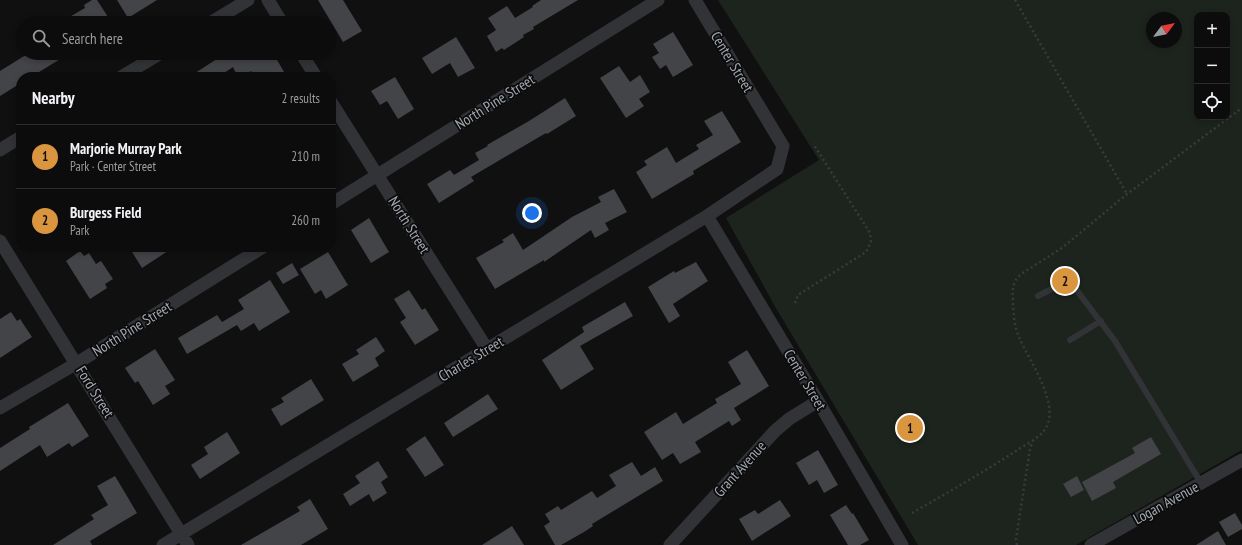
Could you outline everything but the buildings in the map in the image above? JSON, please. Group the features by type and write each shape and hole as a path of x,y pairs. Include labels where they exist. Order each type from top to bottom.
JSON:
{"street":[{"path":"222,16 248,0"},
{"path":"268,0 278,16"},
{"name":"North Pine Street","path":"336,201 658,0"},
{"name":"Center Street","path":"695,0 783,146 777,168"},
{"path":"129,72 149,60"},
{"path":"305,60 313,72"},
{"name":"North Street","path":"336,110 487,349"},
{"path":"0,150 16,140"},
{"name":"Charles Street","path":"163,545 707,216 777,168"},
{"name":"Center Street","path":"707,216 902,545"},
{"name":"Ford Street","path":"0,240 188,545"},
{"name":"North Pine Street","path":"0,408 77,363 255,252"},
{"name":"Grant Avenue","path":"670,545 775,431 789,419 818,401"},
{"name":"Logan Avenue","path":"1091,545 1242,460"}],"lane":[{"path":"1038,296 1069,280 1124,355 1201,483"},
{"path":"1070,340 1100,321"}],"path":[{"path":"1015,0 1128,194"},
{"path":"912,513 983,472 1043,432 1050,413 1048,402 1044,389 1019,336 1015,322 1012,290 1015,279 1062,248 1128,194 1242,108"},
{"path":"795,303 798,295 866,252 871,242 870,233 814,145"},
{"path":"1017,545 1016,539 1023,488 1030,448 1034,439"}],"shaded area":[{"path":"718,0 1242,0 1242,450 1076,545 918,545 777,310 726,218 819,160"}],"place":[{"name":"Burgess Field","path":"1065,281"},
{"name":"Marjorie Murray Park","path":"910,428"}]}
